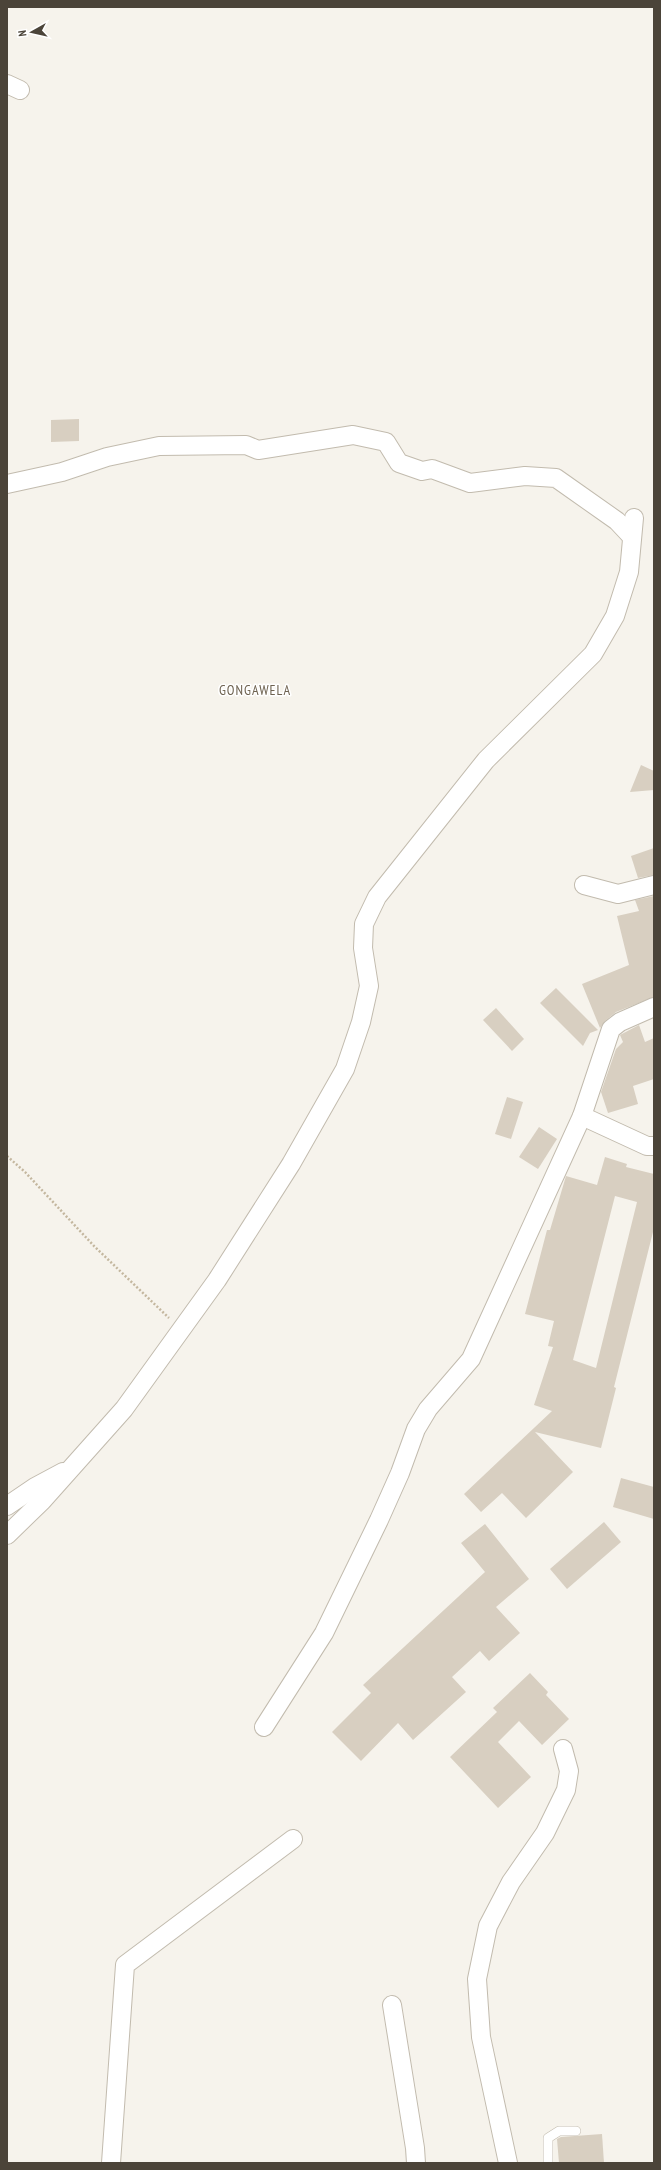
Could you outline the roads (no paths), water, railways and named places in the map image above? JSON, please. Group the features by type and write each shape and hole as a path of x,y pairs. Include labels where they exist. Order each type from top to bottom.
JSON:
{"street":[{"path":"7,484 62,472 107,457 159,446 246,445 258,450 353,435 386,442 399,463 422,471 432,470 470,483 525,476 556,478 617,521 632,537"},
{"path":"7,1535 42,1501 124,1409 217,1280 291,1164 345,1069 361,1022 369,986 363,948 364,924 377,897 486,760 593,654 615,616 629,572 634,518"},
{"path":"584,885 618,894 654,885"},
{"path":"264,1727 324,1633 379,1520 400,1473 416,1429 428,1409 471,1359 582,1116 612,1029 620,1022 654,1008"},
{"path":"582,1116 647,1146 654,1146"},
{"path":"7,1506 35,1487 73,1467"},
{"path":"508,2163 481,2037 477,1979 488,1926 511,1882 545,1833 566,1790 569,1771 563,1749"},
{"path":"112,2163 125,1965 293,1839"},
{"path":"392,2005 415,2148 416,2163"}],"lane":[{"path":"548,2163 548,2138 559,2131 576,2130"}],"district":[{"name":"GONGAWELA","path":"255,690"}]}
